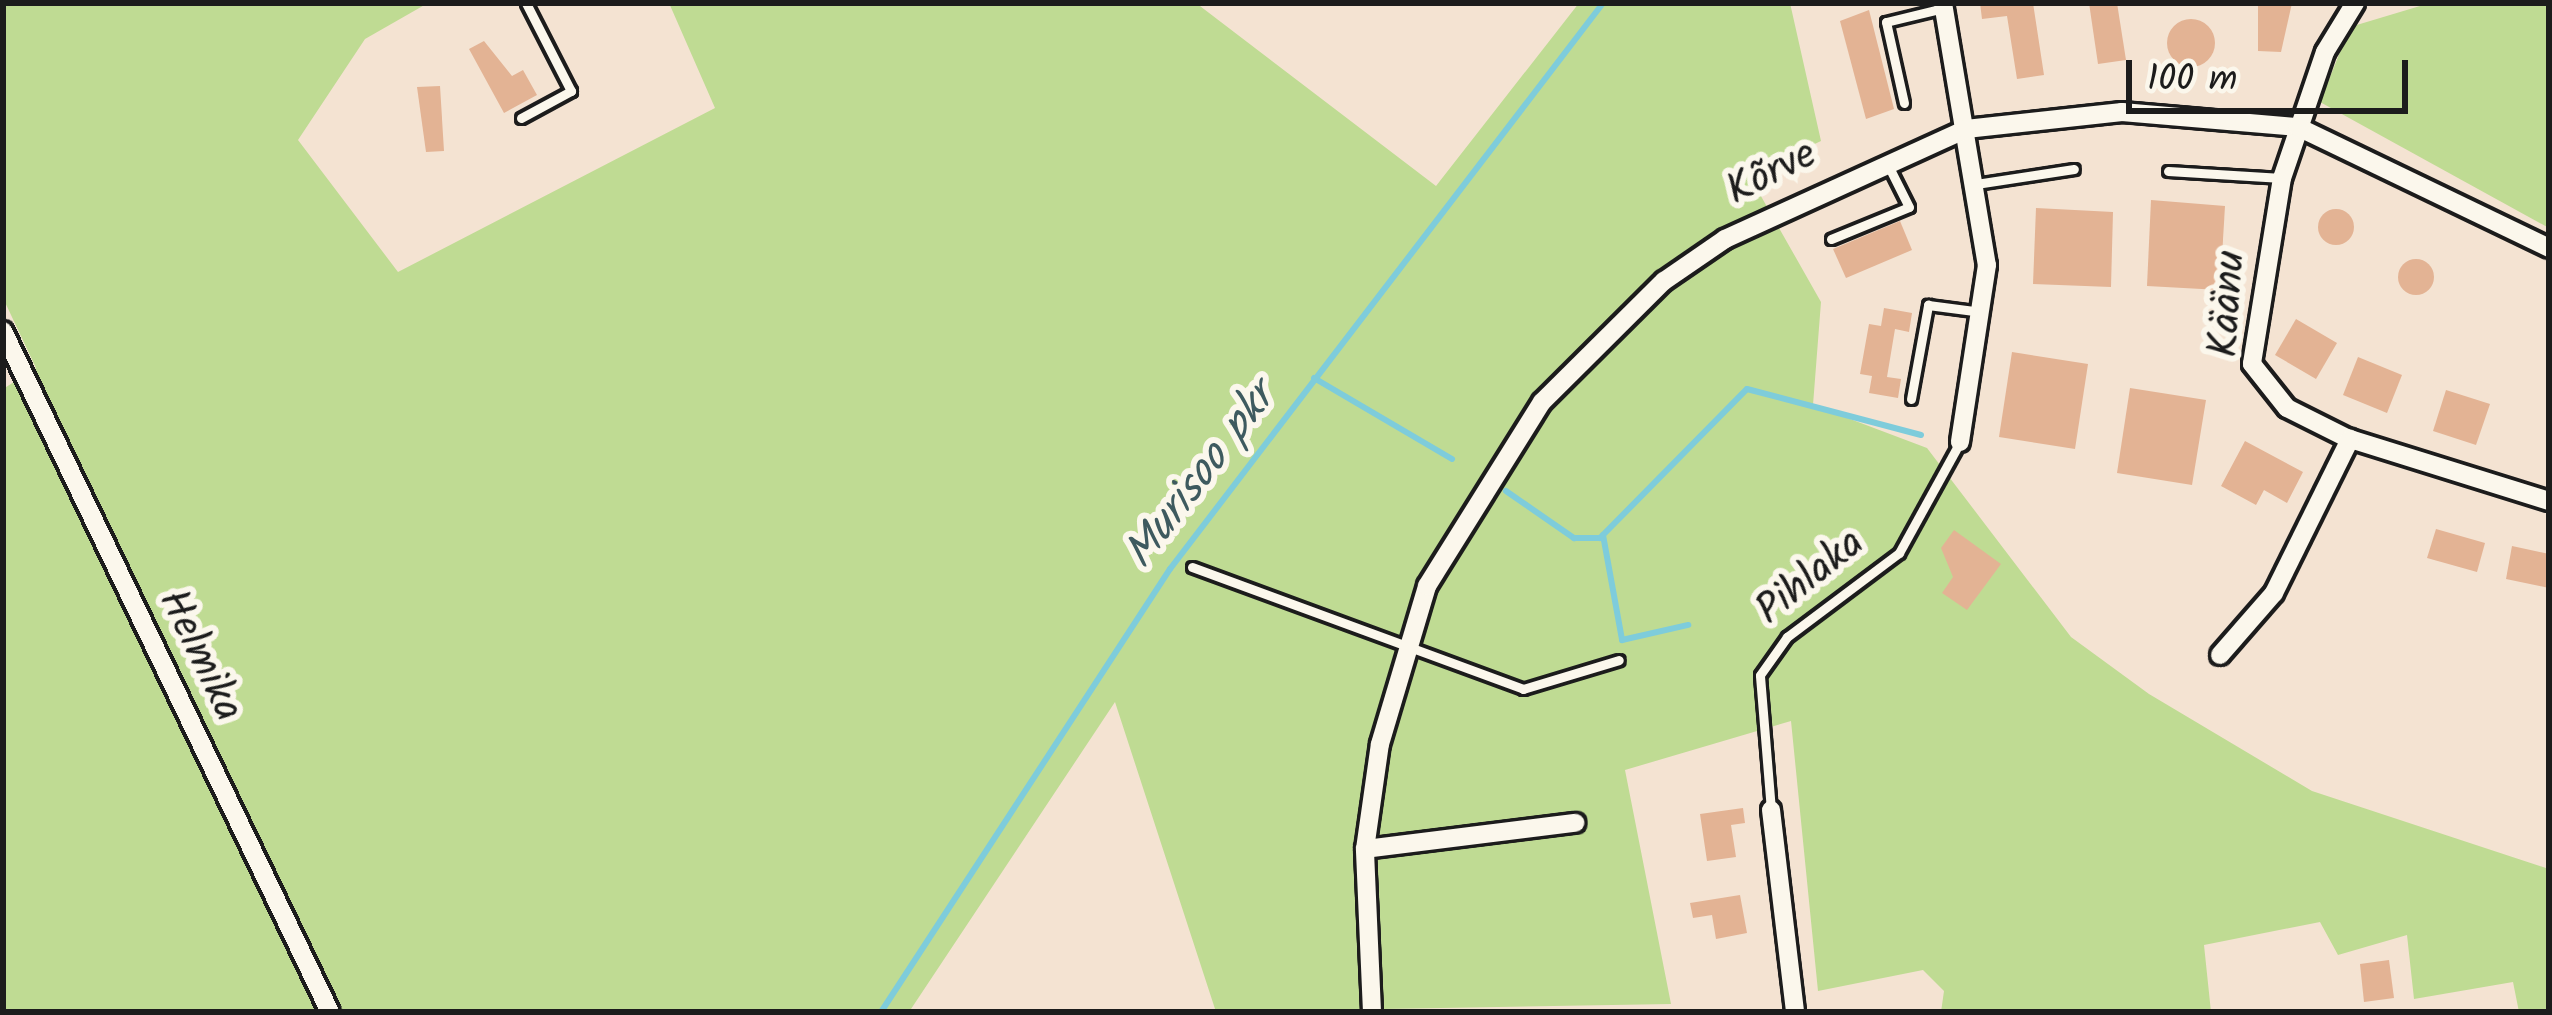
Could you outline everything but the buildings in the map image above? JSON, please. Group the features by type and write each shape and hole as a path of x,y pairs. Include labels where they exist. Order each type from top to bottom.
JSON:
{"street":[{"path":"2353,6 2373,3"},
{"name":"Pihlaka","path":"1944,5 1976,184 1982,312 1960,442"},
{"name":"Käänu","path":"2353,6 2298,127 2282,178 2252,364 2287,408 2350,439 2549,501"},
{"name":"Kõrve","path":"1372,1012 1365,849 1404,644 1494,465 1591,348 1725,239 1886,160 1966,129 2122,112 2298,127 2549,248"},
{"name":"Helmika","path":"3,332 10,365 329,1012"},
{"path":"2220,655 2274,593 2350,439"},
{"name":"Pihlaka","path":"1771,811 1795,1012"},
{"path":"1365,849 1575,823"}],"lane":[{"path":"520,118 571,91 526,3"},
{"path":"1904,103 1886,22 1944,5"},
{"path":"1831,238 1909,207 1886,160"},
{"path":"1976,184 2074,169"},
{"path":"2168,171 2282,178"},
{"path":"1911,399 1928,304 1982,312"},
{"name":"Pihlaka","path":"1771,811 1760,675 1787,637 1900,553 1960,442"},
{"path":"1192,566 1523,689 1619,660"}],"green space":[{"path":"3,3 428,3 365,39 298,140 398,272 715,108 669,3 1196,3 1436,186 1579,3 1790,3 1821,141 1749,175 1821,302 1813,405 1927,448 2071,637 2149,694 2312,791 2549,869 2549,1012 2519,1012 2513,982 2414,999 2407,935 2338,955 2320,922 2204,945 2211,1012 1941,1012 1944,991 1923,970 1818,991 1791,721 1625,770 1671,1004 1216,1012 1115,702 909,1012 3,1012 3,389 36,368 3,298"},
{"path":"2430,3 2549,3 2549,228 2320,102 2350,27"}],"waterway":[{"name":"Murisoo pkr","path":"881,1012 1170,569 1603,3"},
{"path":"1314,378 1452,459"},
{"path":"1506,491 1574,538 1600,538 1747,389 1921,435"},
{"path":"1603,535 1622,640 1688,625"}]}
